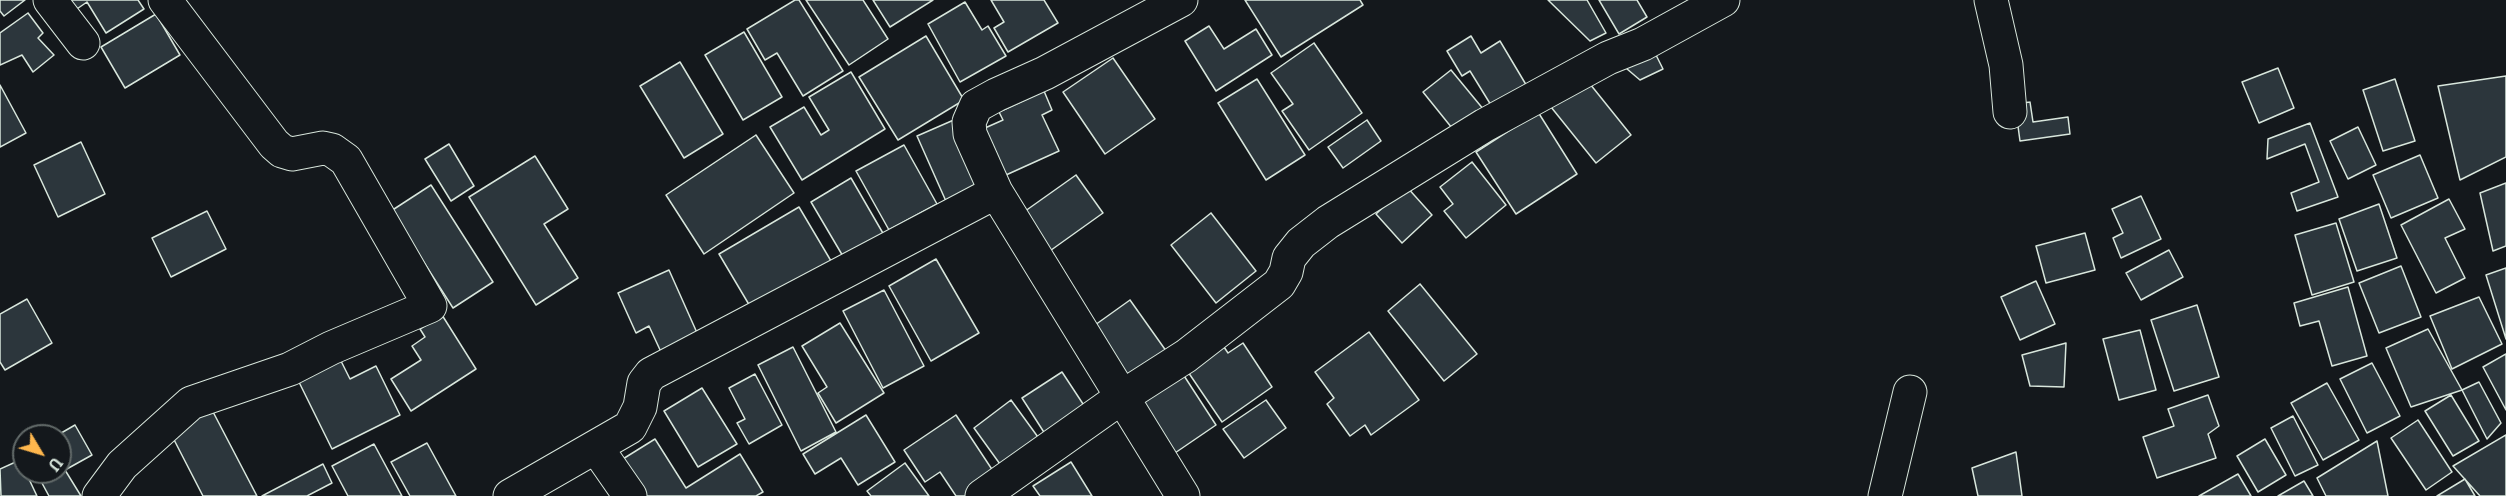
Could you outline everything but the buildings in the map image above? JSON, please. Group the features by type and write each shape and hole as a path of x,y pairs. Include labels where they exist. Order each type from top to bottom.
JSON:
{"street":[{"path":"50,0 82,43"},
{"path":"99,496 123,465 191,403 290,369 332,348 430,306 346,160 332,150 323,148 292,154 282,151 274,144 165,0"},
{"path":"1181,0 1045,73 976,106 969,122 970,134 996,192 1183,496"},
{"path":"982,496 1122,397 1186,356 1278,284 1287,272 1289,258 1301,243 1328,222 1485,125 1608,58 1643,44 1723,0"},
{"path":"1991,0 2006,65 2010,112"},
{"path":"510,496 630,427 640,407 644,383 651,374 996,192"},
{"path":"1886,496 1910,393"},
{"path":"596,447 630,496"}]}
